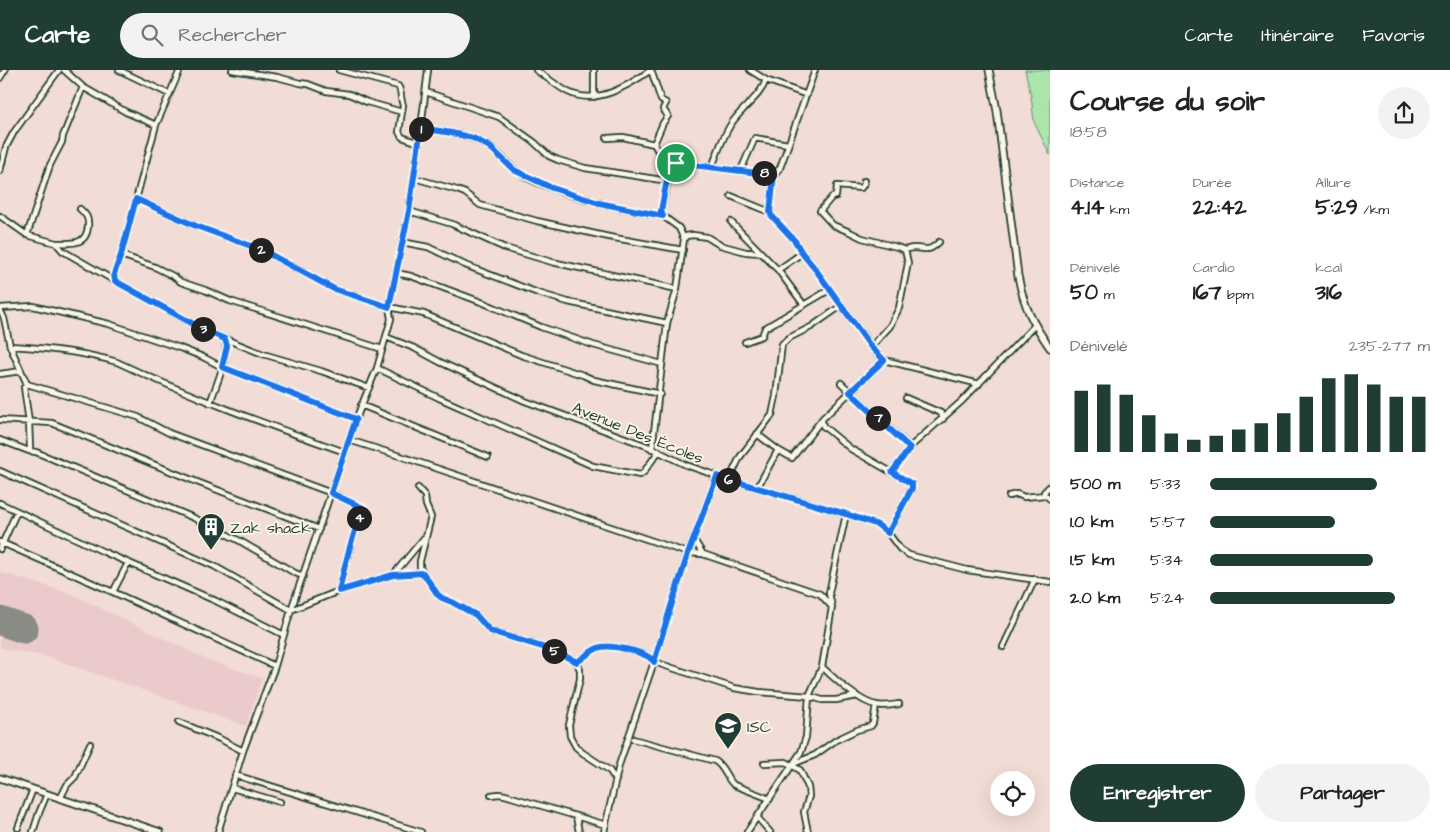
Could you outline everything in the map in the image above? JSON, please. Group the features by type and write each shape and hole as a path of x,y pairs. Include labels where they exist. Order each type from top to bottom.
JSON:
{"street":[{"path":"0,78 5,70"},
{"path":"0,171 6,147 14,132 59,70"},
{"path":"64,70 83,87 126,112 156,125"},
{"path":"72,76 75,70"},
{"path":"119,70 169,94"},
{"path":"115,281 114,274 121,255 156,125 180,70"},
{"path":"232,70 277,77 300,84 308,84 326,91 349,94 367,102 402,112"},
{"path":"277,77 278,70"},
{"path":"339,70 398,86 403,104 400,135 402,138 419,143"},
{"path":"218,832 243,751 276,666 302,576 356,419 378,368 391,319 389,307 409,211 428,70"},
{"path":"536,70 568,92 579,96 594,97 616,90 651,70 661,100 666,103 663,109 668,116 654,144"},
{"path":"594,70 594,97"},
{"path":"750,70 766,80 806,95"},
{"path":"770,212 774,175 780,168 815,70"},
{"path":"989,70 997,111 1012,220 1015,264 1023,300 1034,325 1050,348"},
{"path":"712,166 732,121 763,90 766,80"},
{"path":"28,235 50,165 62,142 83,87"},
{"path":"426,92 500,117 534,142 549,156 558,160 585,168 668,181"},
{"path":"421,128 473,138 490,147 514,170 552,188 599,203 663,216 679,228 684,239 683,250 677,289 667,324 652,449"},
{"path":"607,138 622,137 654,144 658,151 676,163 774,175"},
{"path":"741,170 755,138 788,144"},
{"path":"663,216 661,211 671,168 676,163"},
{"path":"414,178 457,190 480,205 537,221 634,242 683,250"},
{"path":"864,181 861,188 837,186 836,196 832,197 820,211 834,225 862,238 897,246 905,250 915,248 926,250 934,247 939,242"},
{"path":"731,196 770,212 795,241 871,347 884,360 979,384"},
{"path":"136,199 196,226 262,250 334,289 389,307 424,314 521,355 594,380 660,394"},
{"path":"0,216 28,235 56,244 78,242 87,235 89,224 87,216 80,208"},
{"path":"409,211 452,224 500,246 552,262 677,289"},
{"path":"731,222 778,270 804,305"},
{"path":"684,239 689,235 708,237 720,245 746,252 761,253"},
{"path":"402,242 428,247 471,268 538,293 568,302 667,324"},
{"path":"56,244 64,251 115,281 208,332 264,354 369,388"},
{"path":"871,347 890,326 899,308 908,263 905,250"},
{"path":"778,270 802,253"},
{"path":"121,255 155,267 181,282 230,301 382,350"},
{"path":"396,273 412,276 541,327 593,345 662,364"},
{"path":"745,342 762,336 765,328 829,290"},
{"path":"339,591 354,530 363,508 331,493 169,433 138,417 27,384 10,346 4,318 0,309 33,306 109,324 180,348 222,367 356,419"},
{"path":"729,480 740,457 772,415 782,344 841,306"},
{"path":"892,472 910,448 979,384 1034,325"},
{"name":"Avenue Des Écoles","path":"386,337 414,348 525,401 659,451 676,461 729,480 846,514 878,525 888,533"},
{"path":"210,402 227,346 225,339"},
{"path":"10,346 40,348 104,358 117,362 210,402 345,452"},
{"path":"757,434 778,450 791,458 794,457 823,418 884,360"},
{"path":"378,368 439,398 593,466 640,475 659,451"},
{"path":"0,374 21,371"},
{"path":"841,383 910,448"},
{"path":"27,384 24,387 29,422 29,451"},
{"path":"906,398 941,413 943,419"},
{"path":"361,405 488,457"},
{"path":"0,420 52,423 319,528"},
{"path":"822,421 823,426 851,449 912,484 912,488 888,533 904,553 968,570 1050,582"},
{"path":"0,440 36,452 194,518 240,541 295,574 302,576"},
{"path":"349,440 688,554 703,554 820,594 832,607"},
{"path":"757,488 778,450"},
{"path":"0,471 214,566 291,610"},
{"path":"604,832 626,746 688,554 717,476"},
{"path":"1048,497 1044,492 1050,486"},
{"path":"418,488 425,496 426,505 431,517 420,561 423,573 438,595 476,615 490,631 552,650 577,662 580,670 580,679 569,725 570,736 576,747 609,770 616,780"},
{"path":"1009,496 1017,494 1024,497 1048,497"},
{"path":"0,503 128,563 216,601 284,635"},
{"path":"0,549 1,543 17,511"},
{"path":"748,832 801,752 806,737 809,696 822,667 832,607 829,592 846,514"},
{"path":"393,575 425,537"},
{"path":"694,540 703,554"},
{"path":"1,543 276,666"},
{"path":"114,592 128,563"},
{"path":"291,610 339,591 393,575 423,573"},
{"path":"1003,647 1035,579"},
{"path":"820,594 829,592"},
{"path":"577,662 592,651 602,647 626,649 651,658 654,662 734,688 809,696 822,700 836,700 857,696"},
{"path":"822,667 846,688 870,704 900,704"},
{"path":"792,765 815,756 836,740 871,726 876,705"},
{"path":"179,722 243,751"},
{"path":"631,731 633,739"},
{"path":"626,746 633,739"},
{"path":"633,739 716,761 721,765 730,782 734,785 770,799"},
{"path":"60,799 67,785 75,778 90,744"},
{"path":"764,763 786,762 800,770 808,787 809,796 804,812 808,832"},
{"path":"235,775 417,831"},
{"path":"0,778 160,832"},
{"path":"232,788 280,802"},
{"path":"18,828 33,789"},
{"path":"33,832 48,794"},
{"path":"491,795 505,795 606,825"},
{"path":"576,816 579,832"},
{"path":"758,817 770,832"}],"shaded area":[{"path":"0,572 69,593 208,660 262,678 246,726 48,657 0,648"}],"green space":[{"path":"1025,70 1050,70 1050,155 1034,122"}],"runway":[{"path":"0,621 24,629"}],"place":[{"name":"Zak shack","path":"211,551"},
{"name":"ISC","path":"728,750"}],"route":[{"path":"421,128 473,138 490,147 514,170 552,188 599,203 663,216 661,211 671,168 676,163 774,175 771,215 795,241 871,347 884,360 850,392 910,448 892,472 912,484 912,488 888,533 878,525 804,500 717,476 688,554 654,662 651,658 626,649 602,647 592,651 577,662 552,650 496,634 486,628 476,615 438,595 423,573 393,575 339,591 354,530 363,508 331,493 356,419 222,367 227,346 225,339 208,332 115,281 116,266 121,255 136,199 196,226 262,250 334,289 389,307 409,211 421,128"}]}
